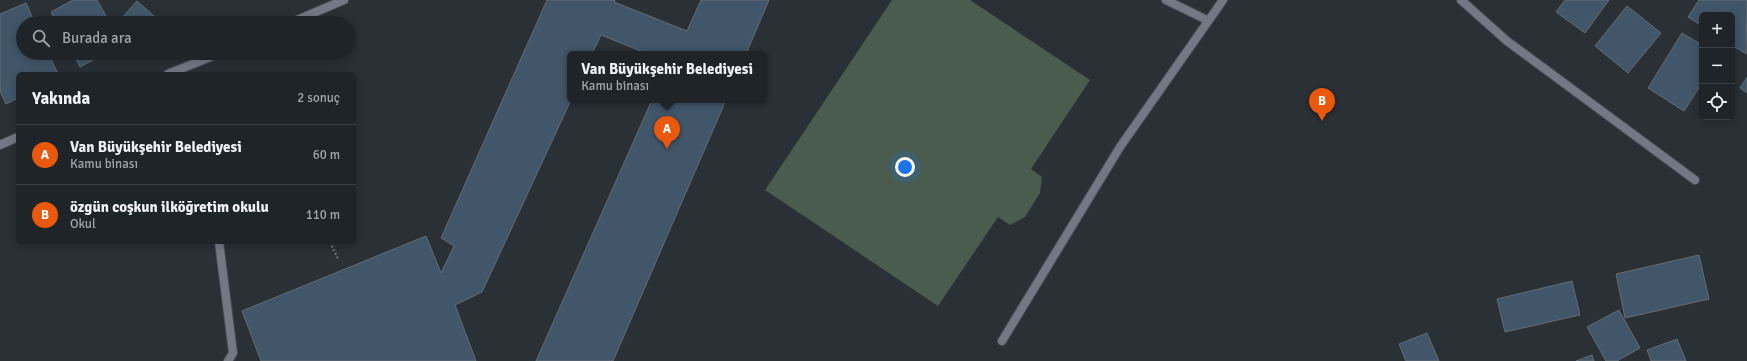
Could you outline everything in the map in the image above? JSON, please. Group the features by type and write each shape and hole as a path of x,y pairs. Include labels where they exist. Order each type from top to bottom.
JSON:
{"street":[{"path":"306,16 344,0"},
{"path":"1166,0 1207,20"},
{"path":"1002,341 1120,147 1207,20 1223,0"},
{"path":"1461,0 1507,41 1695,180"},
{"path":"173,72 203,60"},
{"path":"0,145 16,138"},
{"path":"219,244 233,353 228,361"}],"path":[{"path":"331,244 338,259"}],"green space":[{"path":"892,0 970,0 1090,80 1031,169 1042,177 1040,193 1025,217 1010,225 998,217 938,306 765,190"}],"building":[{"path":"73,0 97,0 106,16 53,16 51,12"},
{"path":"547,0 615,0 614,2 687,31 701,0 769,0 747,51 641,51 601,35 593,51 567,51 567,103 570,103 482,292 455,305 476,361 261,361 242,311 426,236 441,273 454,246 441,238"},
{"path":"1565,0 1609,0 1585,33 1556,12"},
{"path":"1699,0 1747,0 1746,54 1735,47 1735,12 1699,12 1699,24 1688,17"},
{"path":"137,1 154,16 124,16"},
{"path":"26,3 32,16 16,16 16,60 51,60 57,72 16,72 16,99 6,104 0,91 0,14"},
{"path":"1627,6 1661,33 1628,73 1595,46"},
{"path":"1682,33 1699,43 1699,88 1684,111 1648,88"},
{"path":"76,60 93,60 80,67"},
{"path":"1747,77 1747,93 1740,88"},
{"path":"651,103 725,103 613,361 536,361"},
{"path":"1699,255 1709,299 1625,318 1616,274"},
{"path":"1572,281 1580,315 1505,332 1497,299"},
{"path":"1619,310 1640,348 1617,361 1606,361 1587,327"},
{"path":"1427,333 1439,361 1406,361 1399,344"},
{"path":"1677,339 1686,361 1651,361 1647,350"},
{"path":"1592,355 1594,361 1576,361"}],"place":[{"name":"özgün coşkun ilköğretim okulu","path":"1322,121"},
{"name":"Van Büyükşehir Belediyesi","path":"667,149"}]}
